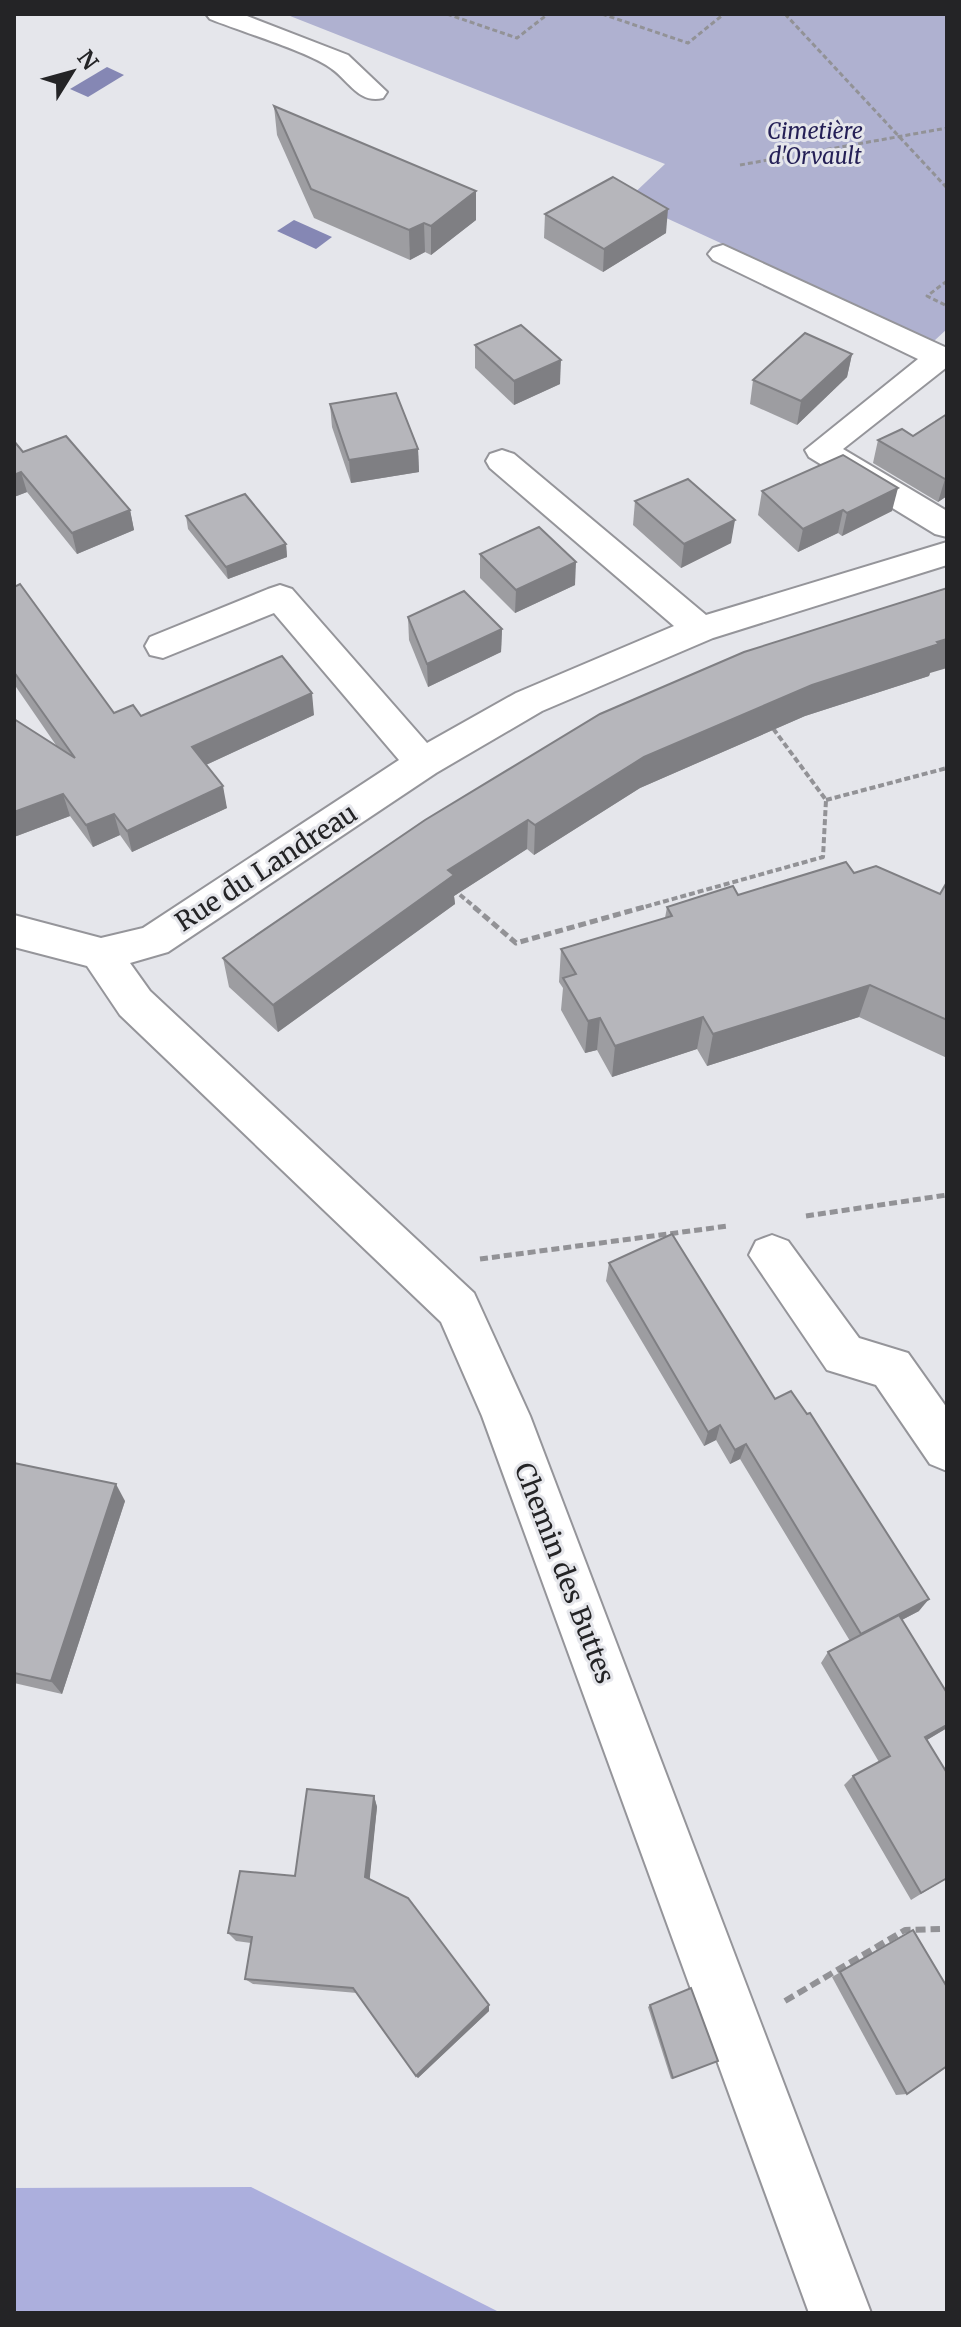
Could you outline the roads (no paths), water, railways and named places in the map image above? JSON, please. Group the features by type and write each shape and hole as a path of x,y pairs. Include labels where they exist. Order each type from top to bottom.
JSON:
{"street":[{"path":"219,14 339,61 373,92"},
{"path":"723,254 940,357 821,450 947,526"},
{"path":"502,461 700,629"},
{"name":"Rue du Landreau","path":"101,954 154,941 423,763 529,702 700,629 769,605 947,553"},
{"path":"163,646 280,597 423,763"},
{"path":"14,931 101,954"},
{"name":"Chemin des Buttes","path":"101,954 135,1003 458,1308 506,1416 840,2313"},
{"path":"757,1240 844,1355 891,1368 947,1448"}],"park label":[{"name":"Cimetière d'Orvault","path":"815,144"}]}
